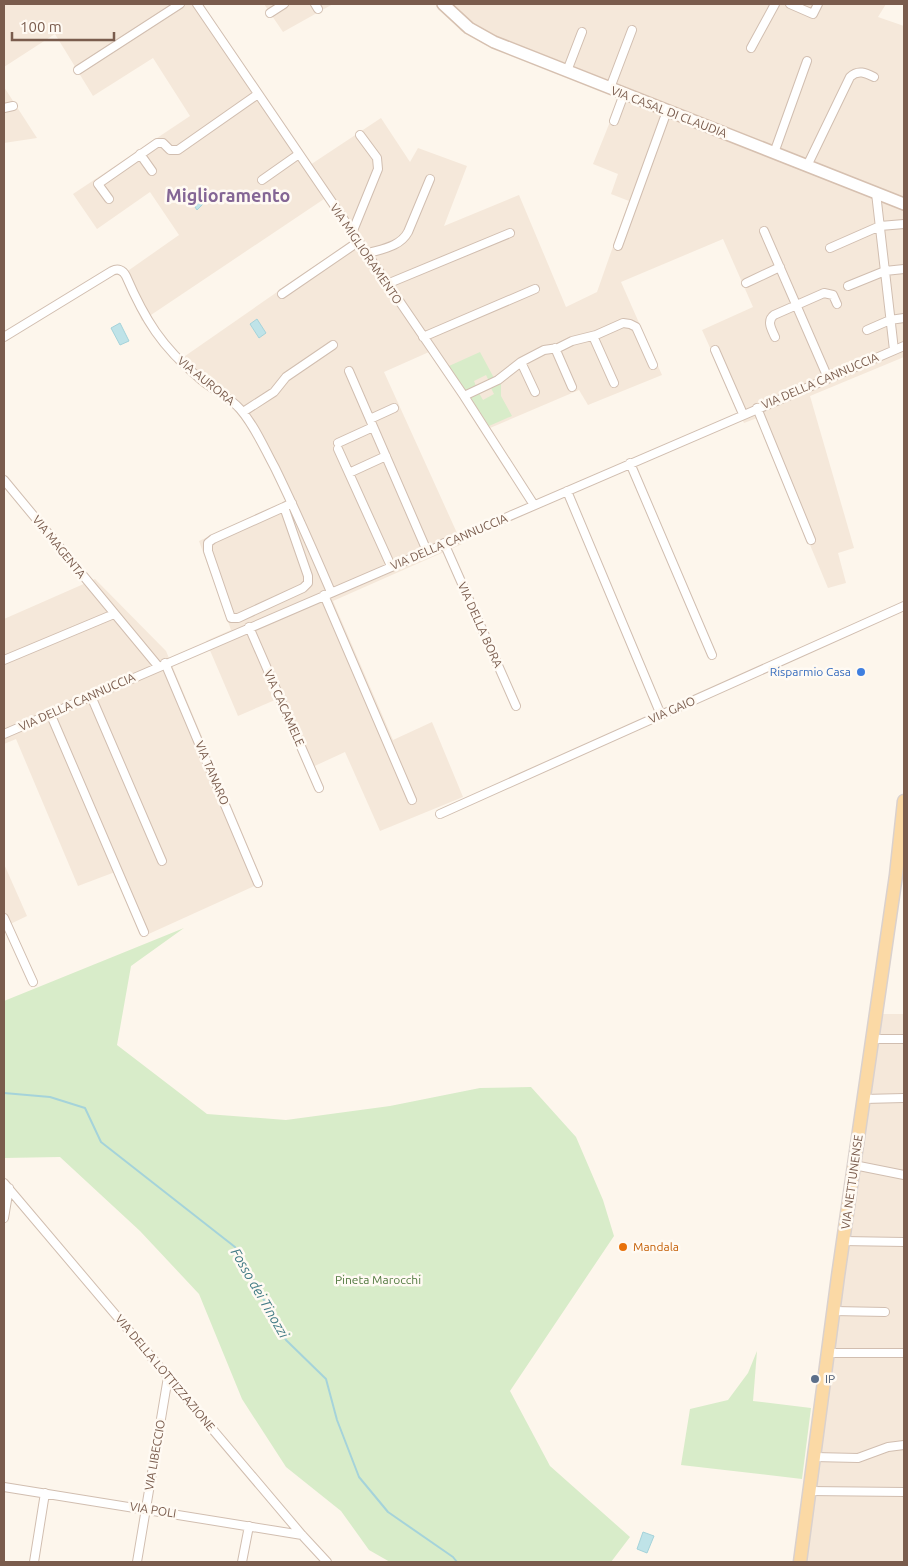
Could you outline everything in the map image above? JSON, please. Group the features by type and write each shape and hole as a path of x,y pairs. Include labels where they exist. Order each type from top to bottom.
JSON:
{"main road":[{"name":"VIA NETTUNENSE","path":"800,1562 904,807"}],"street":[{"path":"78,70 180,4"},
{"name":"VIA MIGLIORAMENTO","path":"197,4 464,396 534,505"},
{"path":"270,13 284,4"},
{"name":"VIA CASAL DI CLAUDIA","path":"443,4 462,22 484,37 904,204"},
{"path":"751,48 775,4"},
{"path":"790,4 814,14 818,4"},
{"path":"610,88 632,30"},
{"path":"567,71 582,32"},
{"path":"774,153 808,61"},
{"path":"807,166 850,76 859,72 874,77"},
{"path":"109,199 95,186 159,143 164,144 170,150 178,150 258,94"},
{"path":"614,121 624,94"},
{"path":"4,108 13,106"},
{"path":"618,246 667,111"},
{"path":"352,233 378,169 377,158 360,135"},
{"path":"140,154 152,171"},
{"path":"262,180 299,154"},
{"path":"366,254 397,244 403,239 408,232 430,179"},
{"name":"VIA DELLA CANNUCCIA","path":"876,193 894,350"},
{"path":"830,248 880,226 904,224"},
{"path":"764,231 828,378"},
{"path":"387,284 510,233"},
{"path":"282,294 358,242"},
{"path":"746,284 780,267"},
{"path":"848,286 885,271 904,268"},
{"name":"VIA AURORA","path":"4,337 112,271 121,270 126,275 145,317 164,344 199,378 230,399 243,412 258,436 292,503 412,800"},
{"path":"423,337 535,289"},
{"path":"775,337 770,323 771,317 826,293 832,295 837,304"},
{"path":"867,330 890,320 904,318"},
{"path":"464,396 502,378 522,362 544,350 593,336 623,323 632,324 637,330 653,365"},
{"path":"593,336 614,383"},
{"path":"243,412 274,392 286,377 333,345"},
{"name":"VIA DELLA CANNUCCIA","path":"4,734 162,664 904,346"},
{"path":"555,348 572,387"},
{"path":"715,350 743,414"},
{"path":"522,362 535,392"},
{"path":"349,371 427,551"},
{"path":"391,566 338,446 394,408"},
{"path":"756,408 811,540"},
{"path":"349,473 386,456"},
{"path":"630,463 712,655"},
{"name":"VIA MAGENTA","path":"4,480 114,614 162,664"},
{"path":"567,490 661,715"},
{"path":"284,507 308,576 308,583 304,587 238,618 231,618 208,551 208,544 213,539 292,503"},
{"name":"VIA DELLA BORA","path":"444,543 516,706"},
{"name":"VIA GAIO","path":"440,814 904,606"},
{"path":"4,660 114,614"},
{"name":"VIA CACAMELE","path":"249,627 319,788"},
{"name":"VIA TANARO","path":"162,664 258,883"},
{"path":"91,696 162,861"},
{"path":"50,713 144,932"},
{"path":"4,918 32,982"},
{"path":"872,1039 904,1039"},
{"path":"864,1098 904,1098"},
{"path":"854,1165 904,1174"},
{"path":"4,1218 6,1186"},
{"name":"VIA DELLA LOTTIZZAZIONE","path":"6,1186 327,1562"},
{"path":"843,1241 904,1242"},
{"path":"834,1311 885,1312"},
{"path":"828,1353 904,1353"},
{"name":"VIA LIBECCIO","path":"137,1562 168,1377"},
{"path":"814,1458 858,1458 888,1447 904,1445"},
{"name":"VIA POLI","path":"4,1487 302,1535"},
{"path":"810,1491 904,1492"},
{"path":"34,1562 45,1493"},
{"path":"242,1562 249,1526"}],"shaded area":[{"path":"4,4 201,4 310,165 381,118 410,162 418,148 467,166 444,226 519,195 566,307 597,292 629,201 611,194 618,174 593,164 620,97 486,45 461,31 437,4 886,4 878,17 904,26 904,357 810,396 854,548 838,553 846,583 828,588 757,418 744,423 702,330 753,307 723,239 621,282 662,375 588,405 579,390 483,431 429,352 384,372 462,544 333,601 393,740 432,722 463,797 380,831 345,752 306,770 275,700 238,716 206,641 231,630 199,541 287,501 256,437 229,403 203,388 175,363 352,240 324,199 142,321 122,275 179,235 150,192 97,229 73,194 190,116 153,58 93,96 55,34 4,67"},
{"path":"264,4 333,4 283,32"},
{"path":"4,87 37,138 4,143"},
{"path":"95,579 166,651 263,882 142,937 115,872 78,886 16,739 4,744 4,619"},
{"path":"4,864 27,916 4,927"},
{"path":"869,1014 904,1014 904,1562 793,1562"}],"green space":[{"path":"480,352 494,378 489,381 486,375 474,381 476,386 466,391 449,366"},
{"path":"501,383 501,396 512,416 489,426 470,397 479,393 483,400 494,394 491,388"},
{"name":"Pineta Marocchi","path":"184,928 131,966 117,1045 207,1114 286,1120 390,1106 480,1088 531,1087 576,1137 603,1200 614,1236 510,1391 550,1466 630,1537 611,1562 390,1562 369,1550 341,1511 286,1467 242,1399 199,1294 140,1231 60,1157 4,1158 4,1001"},
{"path":"757,1351 753,1401 811,1408 802,1479 681,1465 690,1409 728,1400 748,1373"}],"water":[{"path":"197,193 204,203 197,210 195,207 197,205 191,197"},
{"path":"257,319 266,333 259,338 250,324"},
{"path":"120,323 129,341 120,345 111,328"},
{"path":"643,1532 654,1536 647,1553 637,1549"}],"waterway":[{"name":"Fosso dei Tinozzi","path":"4,1093 50,1097 85,1108 101,1142 235,1247 286,1340 326,1379 337,1420 359,1477 388,1512 453,1557 457,1562"}],"place":[{"name":"Risparmio Casa","path":"861,672"},
{"name":"Mandala","path":"623,1247"},
{"name":"IP","path":"815,1379"}],"district":[{"name":"Miglioramento","path":"228,196"}]}
